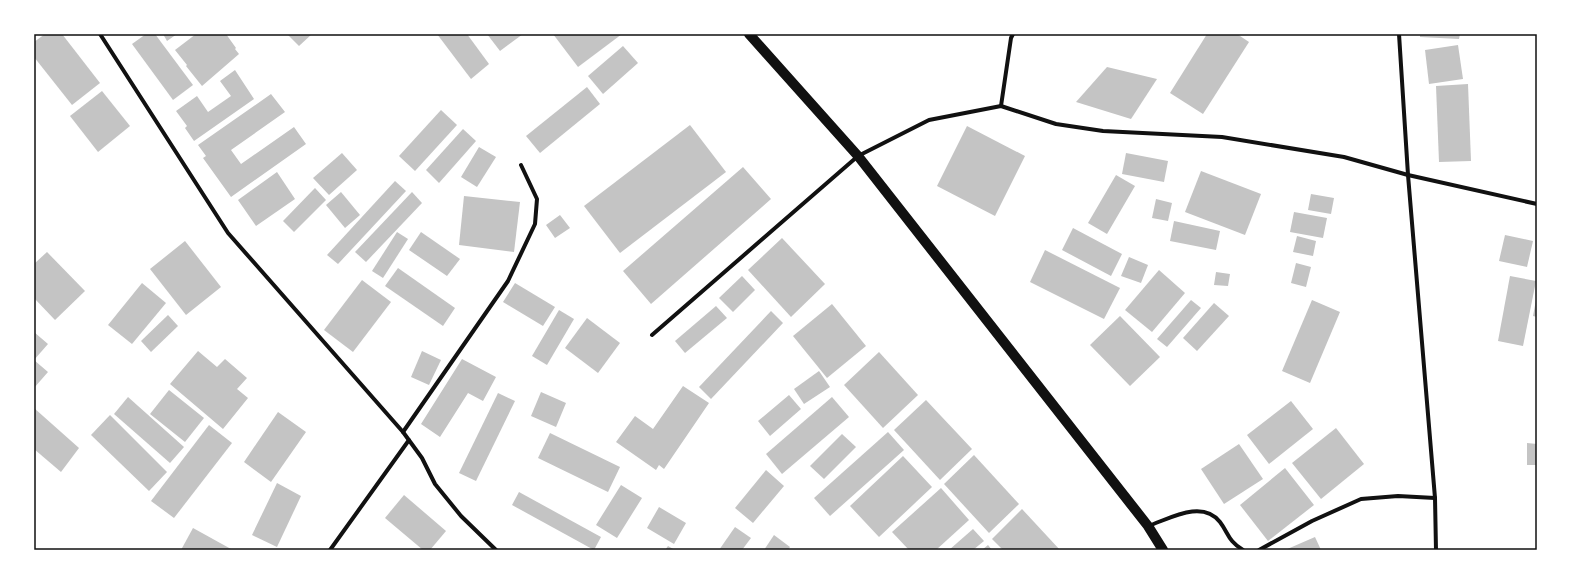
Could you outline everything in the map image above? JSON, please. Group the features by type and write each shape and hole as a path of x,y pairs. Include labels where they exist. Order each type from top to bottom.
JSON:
{"main road":[{"path":"749,34 858,156 1148,526 1163,550"}],"street":[{"path":"100,34 228,233 403,432 422,458 435,484 462,516 496,550"},
{"path":"1001,106 1011,38 1014,34"},
{"path":"1399,34 1408,175 1435,498 1436,550"},
{"path":"652,335 858,156 929,120 1001,106 1056,124 1103,131 1222,137 1344,157 1408,175 1537,204"},
{"path":"403,432 508,281 535,224 536,199 521,165"},
{"path":"330,550 409,440"},
{"path":"1259,550 1312,521 1361,499 1398,496 1435,498"},
{"path":"1148,526 1191,511 1206,512 1219,521 1233,544 1243,550"}],"building":[{"path":"45,34 62,34 100,83 72,105 34,57 34,42"},
{"path":"146,34 155,34 193,85 173,100 132,44"},
{"path":"163,34 177,34 167,41"},
{"path":"196,34 226,34 239,54 202,86 175,50"},
{"path":"287,34 312,34 299,46"},
{"path":"437,34 467,34 489,64 471,79"},
{"path":"487,34 523,34 500,51"},
{"path":"553,34 622,34 578,67"},
{"path":"1207,34 1237,34 1249,42 1203,114 1170,93"},
{"path":"1420,34 1460,34 1459,39 1420,37"},
{"path":"1458,45 1463,79 1429,84 1425,50"},
{"path":"623,46 638,63 603,94 588,76"},
{"path":"1107,67 1157,79 1131,119 1076,102"},
{"path":"235,70 254,99 194,141 185,128 187,126 176,111 197,96 208,112 231,96 220,81"},
{"path":"1468,84 1471,161 1439,162 1436,86"},
{"path":"587,87 600,104 540,153 526,136"},
{"path":"102,91 130,126 98,152 70,116"},
{"path":"271,94 285,112 231,150 241,164 294,127 306,144 231,197 203,158 206,156 198,145"},
{"path":"441,110 457,125 415,171 399,156"},
{"path":"690,125 726,172 620,253 584,206"},
{"path":"967,126 1025,156 995,216 937,186"},
{"path":"463,129 476,141 439,183 426,170"},
{"path":"479,147 496,157 477,187 461,177"},
{"path":"342,153 357,170 329,195 313,178"},
{"path":"1126,153 1168,161 1164,182 1122,174"},
{"path":"743,167 771,199 651,304 623,271"},
{"path":"1201,171 1261,194 1245,235 1185,212"},
{"path":"277,172 295,199 256,226 238,200"},
{"path":"1116,175 1135,186 1107,234 1088,223"},
{"path":"395,181 406,191 338,264 327,255"},
{"path":"315,188 326,200 294,232 283,221"},
{"path":"341,192 360,215 345,228 326,205"},
{"path":"412,192 422,203 366,262 355,252"},
{"path":"1311,194 1334,198 1331,214 1308,210"},
{"path":"464,196 520,202 514,252 459,245"},
{"path":"1156,199 1172,203 1168,221 1152,218"},
{"path":"1294,212 1327,218 1323,238 1290,232"},
{"path":"560,215 570,228 555,238 546,225"},
{"path":"1174,221 1220,231 1216,250 1170,241"},
{"path":"1073,228 1122,254 1111,276 1062,250"},
{"path":"397,232 408,239 383,278 372,271"},
{"path":"421,232 460,259 447,276 409,250"},
{"path":"1505,235 1533,241 1527,267 1499,261"},
{"path":"1297,236 1316,241 1313,256 1293,252"},
{"path":"782,238 825,284 791,317 748,270"},
{"path":"185,241 221,287 186,315 150,269"},
{"path":"1045,250 1120,288 1104,319 1030,282"},
{"path":"47,252 85,291 55,320 34,298 34,264"},
{"path":"1129,257 1148,265 1141,283 1121,276"},
{"path":"1296,263 1311,267 1306,287 1291,283"},
{"path":"398,268 455,308 443,326 385,286"},
{"path":"1159,270 1185,293 1152,332 1125,310"},
{"path":"1216,272 1230,274 1228,286 1214,285"},
{"path":"742,276 755,290 733,312 719,298"},
{"path":"1510,276 1536,281 1523,346 1498,341"},
{"path":"362,280 391,302 353,352 324,330"},
{"path":"142,283 166,303 132,344 108,325"},
{"path":"515,283 555,307 543,326 503,302"},
{"path":"1191,300 1201,308 1167,347 1157,339"},
{"path":"1312,300 1340,312 1310,383 1282,371"},
{"path":"1537,300 1537,317 1533,316"},
{"path":"1214,303 1229,316 1197,351 1183,338"},
{"path":"832,304 866,346 827,378 793,336"},
{"path":"716,306 727,318 685,353 675,341"},
{"path":"559,310 574,319 547,365 532,356"},
{"path":"771,311 783,323 711,399 699,387"},
{"path":"168,315 178,326 151,352 141,341"},
{"path":"1120,316 1160,357 1130,386 1090,345"},
{"path":"587,318 620,343 598,373 565,348"},
{"path":"34,332 48,344 34,360"},
{"path":"198,351 217,367 225,359 247,378 237,389 248,398 223,429 170,384"},
{"path":"422,351 441,360 429,385 411,377"},
{"path":"879,352 918,395 883,428 844,385"},
{"path":"462,359 496,377 483,401 468,393 440,437 421,424"},
{"path":"34,360 48,372 34,388"},
{"path":"819,371 830,387 804,404 794,389"},
{"path":"683,386 709,403 664,469 659,465 656,470 616,442 635,416 653,429"},
{"path":"169,390 204,418 185,442 150,414"},
{"path":"541,392 566,403 556,427 531,416"},
{"path":"498,393 515,401 476,481 459,473"},
{"path":"789,395 801,409 770,436 758,421"},
{"path":"128,397 184,447 170,463 114,414"},
{"path":"832,397 849,417 782,474 766,454"},
{"path":"926,400 972,449 940,480 894,430"},
{"path":"1291,401 1313,429 1269,464 1247,435"},
{"path":"34,408 79,448 61,472 34,449"},
{"path":"278,412 306,432 271,482 244,462"},
{"path":"110,415 167,472 149,491 91,435"},
{"path":"209,425 232,443 174,518 151,501"},
{"path":"1336,428 1364,464 1321,499 1292,463"},
{"path":"888,432 904,450 830,516 814,498"},
{"path":"550,433 620,467 608,492 538,458"},
{"path":"842,434 856,447 824,479 810,466"},
{"path":"1527,443 1537,444 1537,465 1527,465"},
{"path":"1239,444 1263,479 1224,504 1201,469"},
{"path":"974,455 1019,504 989,533 944,484"},
{"path":"903,456 932,487 879,537 850,506"},
{"path":"1285,468 1314,505 1268,541 1240,505"},
{"path":"766,470 784,486 753,523 735,508"},
{"path":"277,483 301,496 277,547 252,535"},
{"path":"621,485 642,498 617,538 596,525"},
{"path":"941,488 969,520 936,550 909,550 892,532"},
{"path":"519,492 601,537 594,550 512,505"},
{"path":"404,495 446,531 430,550 423,550 385,518"},
{"path":"659,507 686,523 674,544 647,528"},
{"path":"1022,509 1060,550 1003,550 992,539"},
{"path":"735,527 751,538 742,550 719,550"},
{"path":"193,528 231,549 181,550"},
{"path":"973,529 984,541 973,550 949,550"},
{"path":"774,535 790,547 788,550 764,550"},
{"path":"1315,537 1321,550 1285,550"},
{"path":"988,545 992,550 982,550"},
{"path":"668,546 675,550 665,550"}]}
